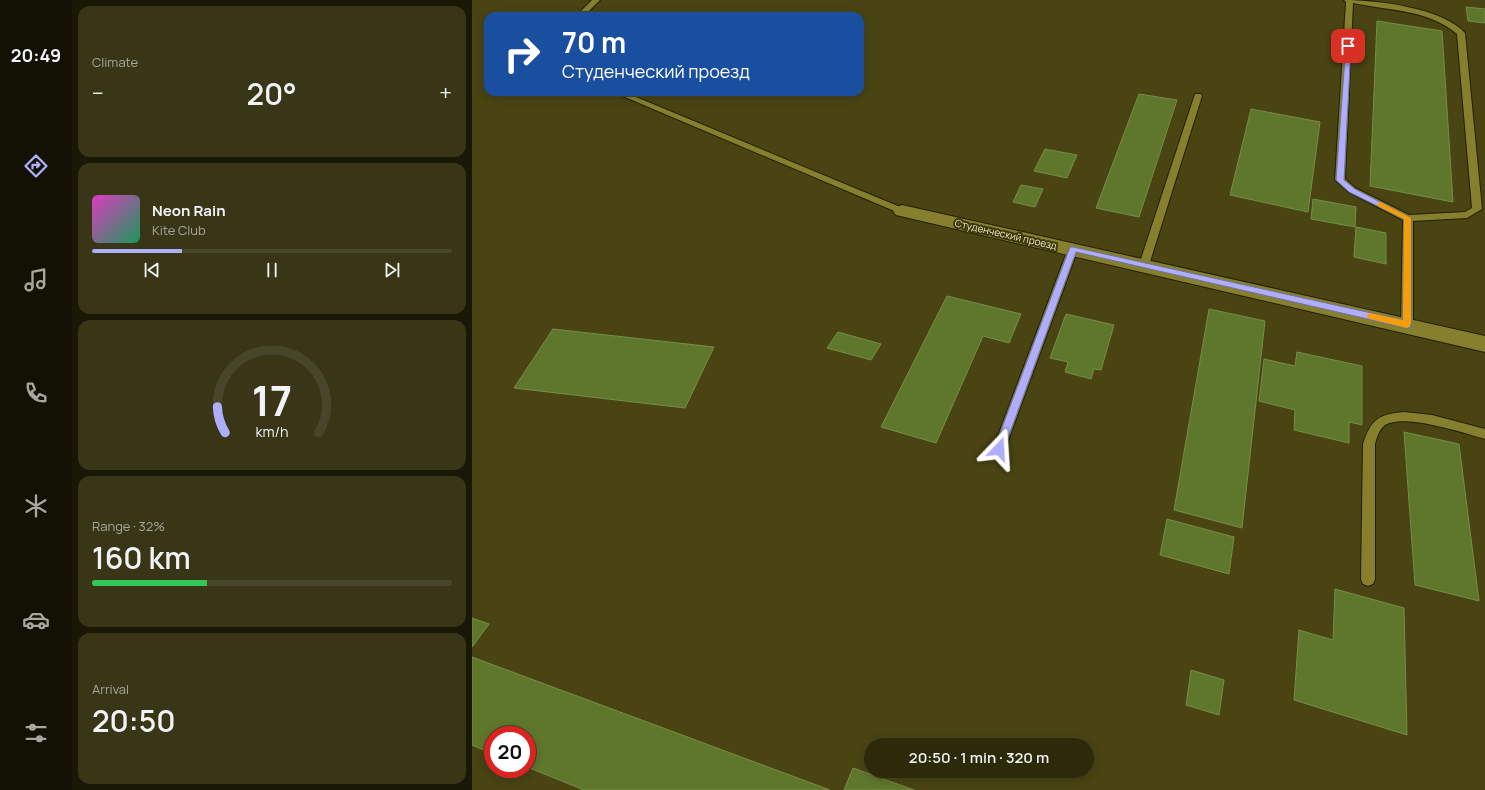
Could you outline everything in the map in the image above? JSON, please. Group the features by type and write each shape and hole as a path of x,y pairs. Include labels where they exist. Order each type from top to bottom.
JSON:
{"street":[{"name":"Студенческий проезд","path":"902,211 1407,324 1485,344"}],"lane":[{"path":"584,12 596,0"},
{"path":"1349,0 1425,13 1442,19 1455,27 1461,33 1477,209 1467,215 1408,218 1352,190 1340,180 1349,0"},
{"path":"627,96 902,211"},
{"path":"1144,265 1198,96"},
{"path":"1407,324 1408,218"},
{"path":"999,449 1073,249"},
{"path":"1368,579 1369,444 1373,430 1382,421 1395,416 1413,416 1485,434"}],"shaded area":[{"path":"472,0 1485,0 1485,790 472,790"}],"building":[{"path":"1466,7 1485,9 1485,23 1468,21"},
{"path":"1377,21 1442,31 1453,202 1370,186"},
{"path":"1139,94 1177,100 1139,217 1096,208"},
{"path":"1251,109 1320,122 1308,212 1230,195"},
{"path":"1045,149 1077,155 1067,178 1034,171"},
{"path":"1021,185 1043,189 1035,207 1013,202"},
{"path":"1313,199 1356,207 1355,227 1311,219"},
{"path":"1356,227 1386,233 1386,264 1354,257"},
{"path":"947,296 1021,314 1009,343 983,336 936,443 881,427"},
{"path":"1209,309 1265,321 1242,528 1174,510"},
{"path":"1066,314 1114,325 1101,370 1094,369 1091,379 1065,372 1068,362 1050,358"},
{"path":"553,329 714,347 685,408 514,388"},
{"path":"838,332 881,344 871,360 827,348"},
{"path":"1297,352 1362,366 1362,425 1349,422 1349,443 1294,430 1295,410 1259,401 1264,359 1295,366"},
{"path":"1404,432 1459,444 1479,601 1415,585"},
{"path":"1167,519 1234,537 1229,574 1160,555"},
{"path":"1335,589 1404,608 1407,735 1294,700 1299,630 1333,640"},
{"path":"472,618 489,624 472,647"},
{"path":"472,657 830,790 584,790 536,771 536,726 484,726 484,750 472,745"},
{"path":"1191,670 1224,680 1219,715 1186,705"},
{"path":"853,768 864,772 864,778 881,778 914,790 844,790"}],"slow traffic":[{"path":"1370,316 1407,324 1408,218 1380,204"}],"route":[{"path":"999,449 1073,249 1407,324 1408,218 1352,190 1340,180 1348,46"}]}
